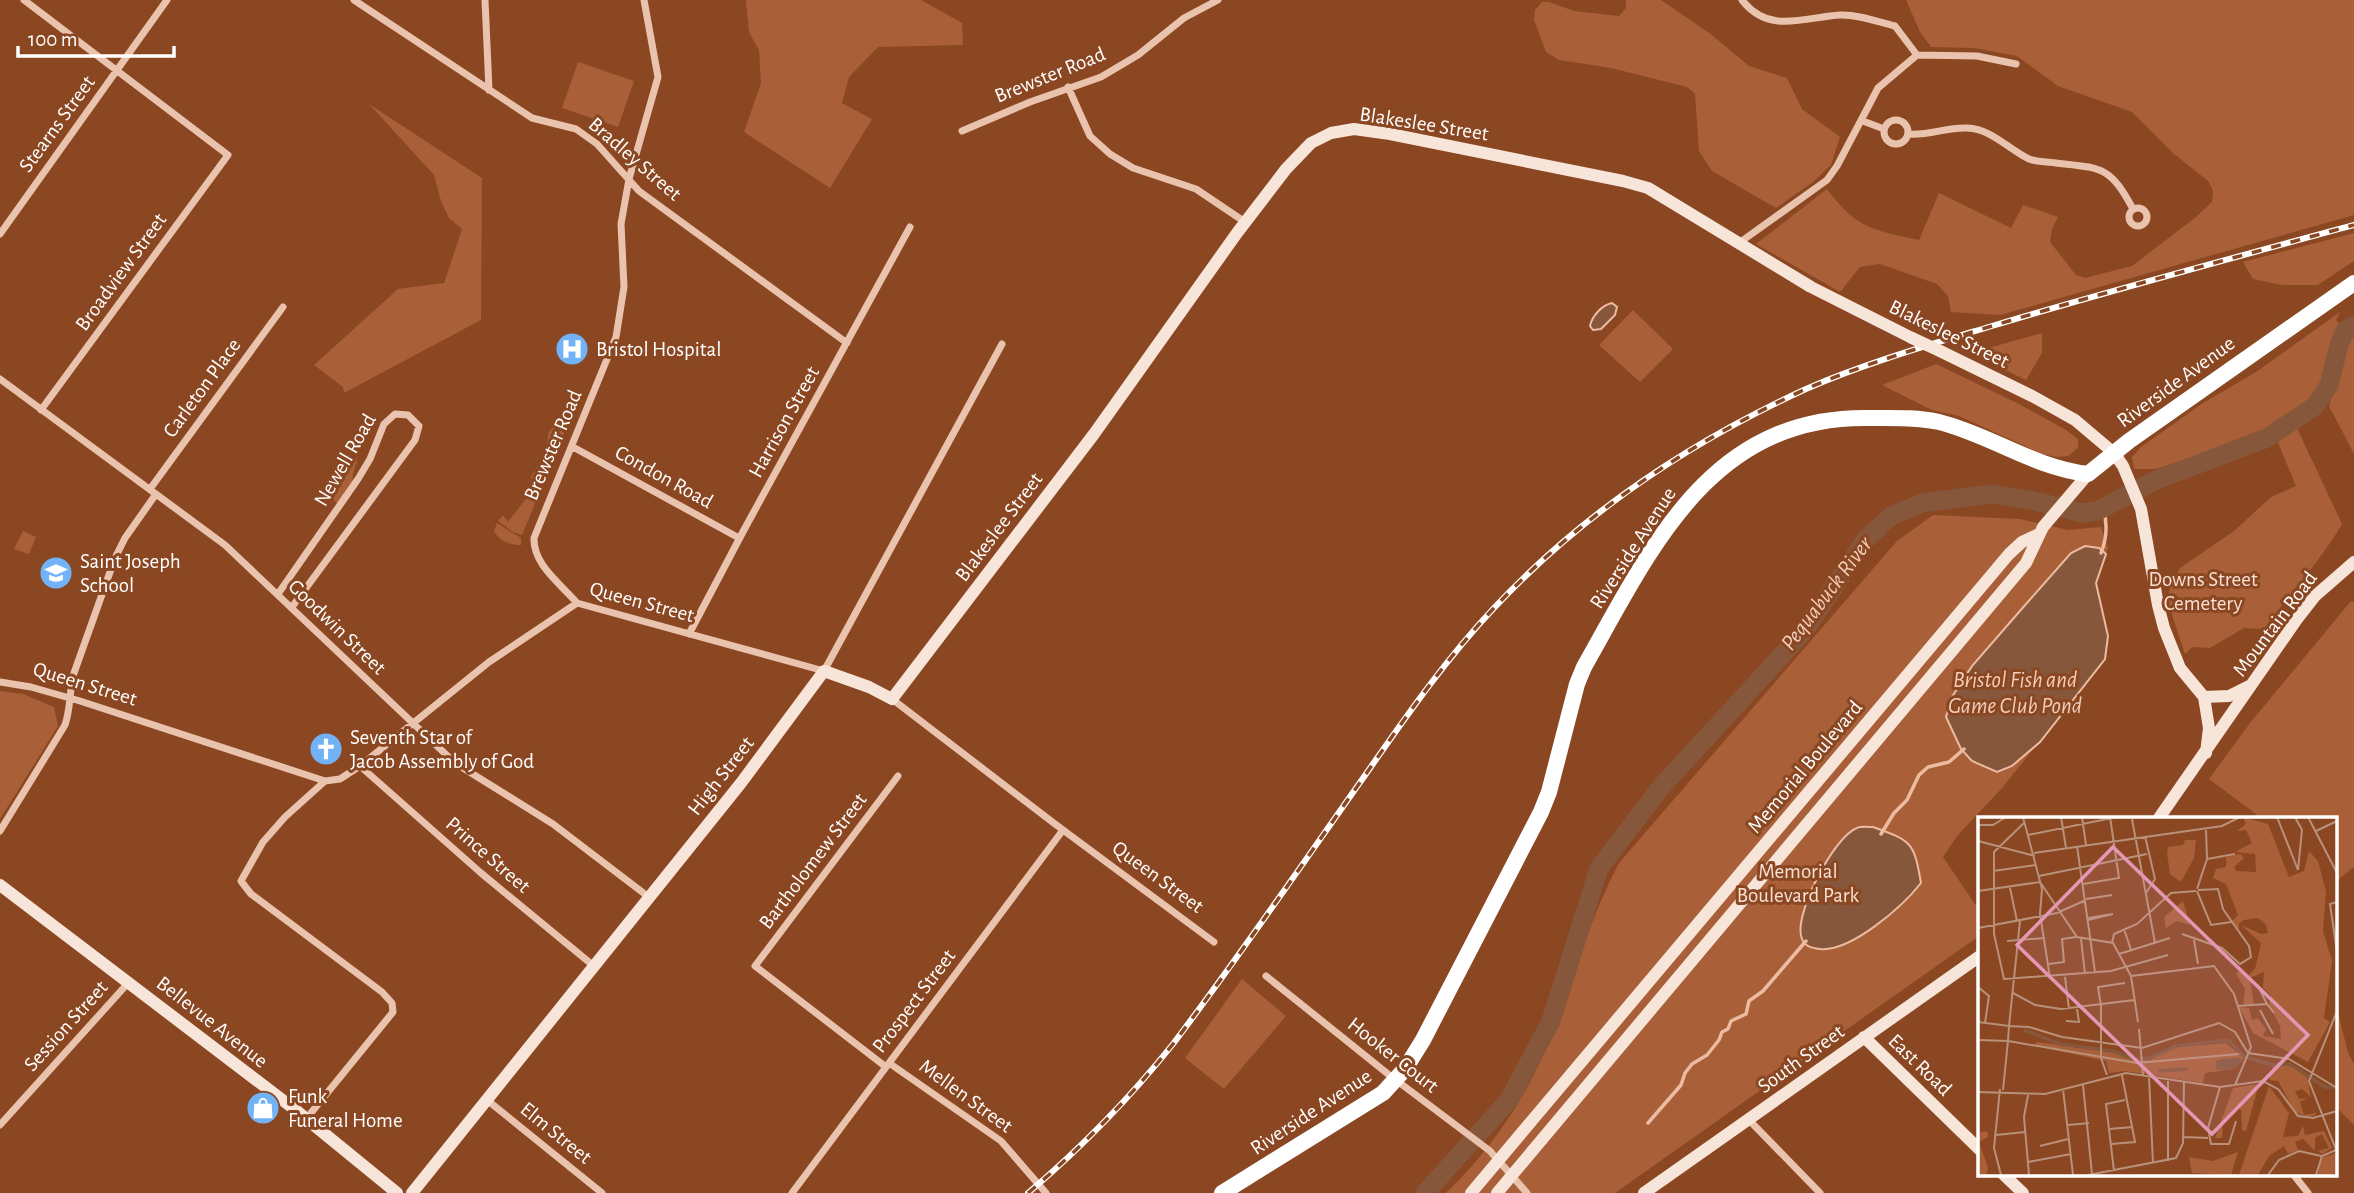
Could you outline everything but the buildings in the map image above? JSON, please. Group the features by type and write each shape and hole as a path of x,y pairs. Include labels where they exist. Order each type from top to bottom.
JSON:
{"highway":[{"name":"Riverside Avenue","path":"1222,1193 1360,1109 1396,1080 1423,1040 1541,812 1584,667 1668,526 1683,505 1709,478 1743,452 1783,431 1826,420 1864,418 1938,422 2059,470 2088,474 2354,283"}],"street":[{"path":"24,0 116,72"},
{"name":"Stearns Street","path":"0,234 167,0"},
{"name":"Bradley Street","path":"354,0 531,118 576,129 597,144 639,191 847,343"},
{"path":"485,0 489,90"},
{"name":"Brewster Road","path":"577,603 540,562 534,546 536,530 617,337 624,287 621,224 629,179 658,77 645,0"},
{"name":"Brewster Road","path":"962,131 1068,87 1101,77 1138,55 1184,18 1218,0"},
{"path":"1742,0 1769,20 1790,23 1843,14 1895,26 1917,55"},
{"path":"1738,243 1827,180 1863,121 1878,88 1917,55 1977,56 2016,64"},
{"name":"Broadview Street","path":"41,410 228,155 116,72"},
{"path":"1068,87 1090,136 1110,154 1133,168 1196,189 1245,222"},
{"path":"1896,120 1906,125 1908,134 1903,141 1894,144 1886,138 1884,130 1889,122 1896,120"},
{"path":"1863,121 1884,130"},
{"path":"1908,134 1967,128 1984,131 2031,160 2097,167 2118,183 2133,209"},
{"name":"Blakeslee Street","path":"892,699 1094,434 1245,222 1286,169 1311,143 1331,133 1354,129 1390,134 1648,188 1843,304 2076,420 2114,453 2127,475 2141,509 2164,628 2180,668 2204,697"},
{"name":"Harrison Street","path":"689,634 910,227"},
{"name":"Carleton Place","path":"0,831 61,733 68,716 74,673 111,568 125,538 153,491 283,307"},
{"name":"High Street","path":"412,1193 741,783 824,671 1002,344"},
{"name":"Goodwin Street","path":"0,379 225,545 455,763 553,824 650,898"},
{"name":"Newell Road","path":"278,594 358,479 370,459 384,424 395,414 408,415 419,426 415,440 292,607"},
{"name":"Condon Road","path":"573,447 739,538"},
{"name":"Memorial Boulevard","path":"1471,1193 2009,554 2022,541 2041,530 2088,474"},
{"name":"Memorial Boulevard","path":"1497,1193 2026,564 2041,530"},
{"name":"Mountain Road","path":"2206,752 2315,596 2354,562"},
{"name":"Queen Street","path":"0,682 31,687 325,781 340,779 505,651 577,603 824,671 869,687 892,699 1063,831 1214,942"},
{"path":"2160,817 2206,752 2209,728 2204,697 2229,696 2253,685"},
{"name":"Prince Street","path":"360,766 481,873 595,967"},
{"name":"Bartholomew Street","path":"755,966 898,776"},
{"path":"306,1119 393,1012 392,1003 382,992 251,894 241,881 263,842 285,817 325,781"},
{"name":"Prospect Street","path":"792,1193 1063,831"},
{"name":"Bellevue Avenue","path":"0,885 306,1119 397,1193"},
{"name":"South Street","path":"1644,1193 1978,957"},
{"name":"Mellen Street","path":"755,966 888,1065 1001,1141 1046,1193"},
{"name":"Hooker Court","path":"1266,976 1486,1148 1527,1193"},
{"name":"Session Street","path":"0,1125 129,982"},
{"name":"East Road","path":"1864,1037 1978,1149"},
{"name":"Elm Street","path":"487,1100 602,1193"},
{"path":"1749,1120 1820,1193"},
{"path":"2005,1176 2023,1193"},
{"path":"2295,1176 2308,1193"}],"green space":[{"path":"746,0 921,0 962,23 963,45 878,47 849,77 842,103 872,119 830,188 744,132 761,83 759,50 749,32"},
{"path":"1626,0 1661,0 1712,35 1749,66 1787,78 1802,109 1840,137 1831,165 1813,182 1776,208 1712,171 1699,151 1695,94 1687,87 1611,68 1559,60 1546,52 1534,20 1535,10 1542,2 1574,11 1619,16 1626,8"},
{"path":"1906,0 2354,0 2354,215 2000,315 1951,312 1948,296 1937,284 1880,264 1860,267 1840,292 1756,244 1827,189 1848,212 1867,226 1919,240 1939,193 2011,228 2023,205 2058,217 2050,242 2076,275 2085,278 2132,266 2212,202 2213,190 2208,181 2173,153 2132,112 2058,86 2017,56 1974,48 1931,47 1920,32"},
{"path":"578,62 634,81 618,127 562,108"},
{"path":"369,104 482,178 481,320 344,393 343,387 314,365 398,289 444,283 462,229 449,218 434,175"},
{"path":"2354,233 2354,261 2318,285 2282,285 2253,279 2243,262"},
{"path":"1633,310 1673,349 1640,382 1599,345"},
{"path":"2340,312 2336,320 2340,325 2332,338 2321,382 2305,405 2264,433 2155,469 2134,469 2132,457 2141,447 2203,403 2256,372"},
{"path":"2042,333 2042,353 2026,380 1966,351 1985,349"},
{"path":"2354,333 2354,454 2329,406 2347,343"},
{"path":"1936,364 2066,430 2078,439 2078,448 2068,456 2042,454 1959,416 1932,410 1882,385"},
{"path":"564,413 571,415 556,453 545,452 549,432"},
{"name":"Downs Street Cemetery","path":"2296,426 2342,524 2315,564 2264,629 2244,628 2210,648 2192,647 2185,654 2167,600 2170,587 2180,568 2234,531 2271,497 2296,486 2276,438"},
{"path":"545,455 555,455 522,535 513,532 498,521 503,515 508,522 535,487 531,477"},
{"path":"356,457 352,494 342,508 333,499"},
{"name":"Memorial Boulevard Park","path":"1933,515 2020,519 2068,530 2101,527 2108,548 2096,583 2108,636 2105,659 2003,787 1957,836 1943,857 1978,909 1978,937 1615,1193 1446,1193 1502,1128 1535,1073 1554,1029 1588,933 1619,863 1897,541"},
{"path":"497,523 521,538 521,545 502,540 494,531"},
{"path":"23,531 36,537 29,554 14,549"},
{"path":"2351,601 2354,602 2354,867 2340,878 2336,895 2336,817 2255,817 2256,814 2209,779 2250,723"},
{"path":"0,691 23,694 54,707 58,726 0,819"},
{"path":"1242,979 1286,1016 1224,1089 1185,1058"},
{"path":"2336,1004 2348,1053 2354,1064 2354,1125 2336,1107"}],"water":[{"path":"1612,303 1617,307 1615,315 1601,329 1593,330 1590,326 1595,315"},
{"name":"Bristol Fish and Game Club Pond","path":"2085,546 2099,548 2106,554 2096,583 2108,636 2105,659 2040,742 2012,766 1997,772 1972,761 1961,749 1946,717 1952,697 1972,666 2026,604 2071,553"},
{"path":"1859,827 1873,827 1896,836 1909,845 1916,859 1921,883 1902,904 1861,936 1832,948 1812,948 1803,942 1801,928 1803,914 1817,878 1848,834"}],"waterway":[{"name":"Pequabuck River","path":"1425,1193 1509,1100 1551,1021 1599,868 1662,786 1805,630 1866,539 1891,516 1922,503 1992,494 2082,513 2097,511 2156,480 2267,438 2315,406 2329,385 2345,331 2354,325"},
{"path":"2101,553 2106,531 2103,508"},
{"path":"1881,834 1894,813 1907,800 1919,775 1928,767 1949,762 1964,749"},
{"path":"1648,1123 1681,1085 1692,1064 1707,1055 1722,1032 1728,1029 1731,1021 1746,1014 1749,1001 1763,991 1806,941"}],"railway":[{"path":"1028,1193 1104,1122 1173,1044 1408,714 1476,628 1528,574 1600,512 1679,457 1721,433 1806,389 1852,371 1921,347 2037,313 2354,225"}],"place":[{"name":"Bristol Hospital","path":"572,349"},
{"name":"Saint Joseph School","path":"56,573"},
{"name":"Seventh Star of Jacob Assembly of God","path":"326,749"},
{"name":"Funk Funeral Home","path":"263,1108"}]}
